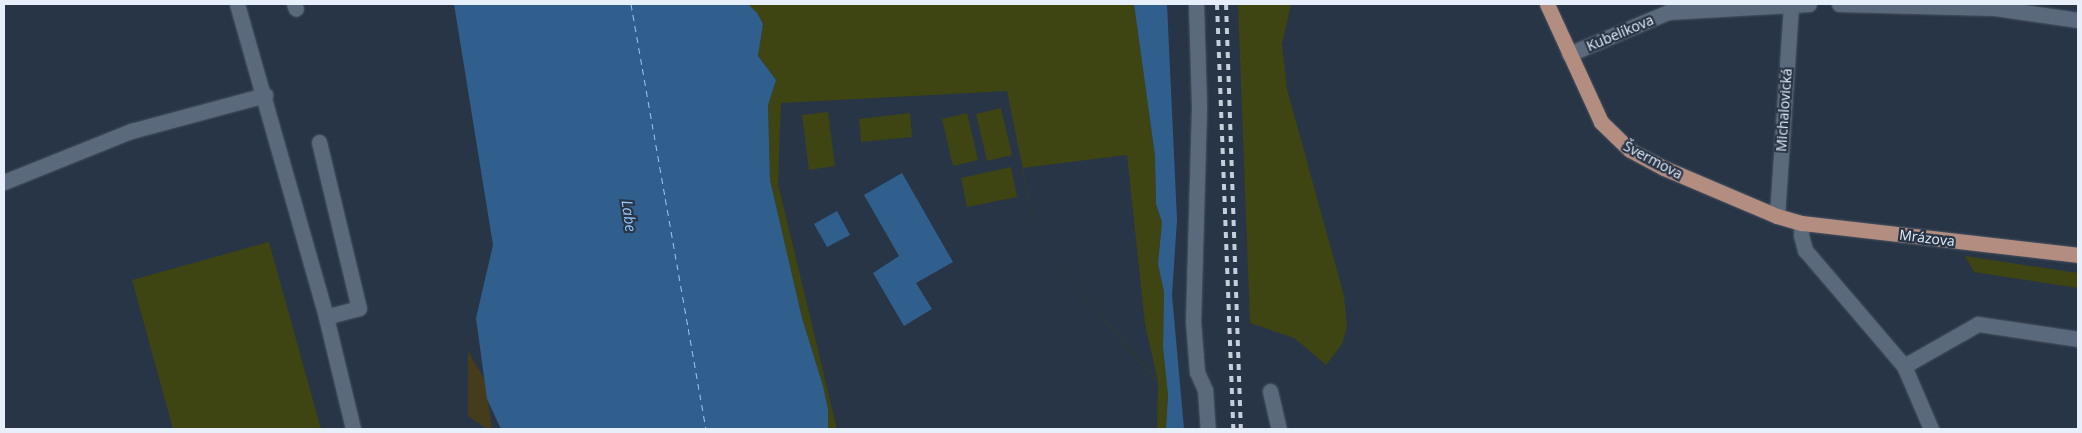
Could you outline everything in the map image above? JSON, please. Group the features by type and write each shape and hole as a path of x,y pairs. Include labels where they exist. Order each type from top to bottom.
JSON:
{"main road":[{"name":"Švermova","path":"1547,4 1595,112 1618,141 1664,168 1777,216"},
{"name":"Mrázova","path":"1777,216 1802,223 2078,255"}],"street":[{"path":"237,4 265,95 326,317 353,429"},
{"path":"1196,4 1198,108 1193,321 1197,372 1205,390 1208,429"},
{"name":"Michalovická","path":"1777,216 1791,4"},
{"name":"Kubelíkova","path":"1568,54 1666,8 1809,4"},
{"path":"1840,4 1995,6 2078,20"},
{"path":"4,182 131,130 265,95"},
{"path":"319,142 359,308 326,317"},
{"path":"1802,223 1801,235 1805,250 1904,366 1931,429"},
{"path":"1904,366 1978,324 2078,339"},
{"path":"1270,390 1279,429"}],"green space":[{"path":"748,4 1134,4 1155,156 1156,204 1162,222 1158,264 1164,292 1163,347 1168,395 1166,429 1157,429 1158,382 1038,243 1158,381 1145,324 1127,155 1023,168 1007,91 781,103 778,184 837,429 828,429 828,409 823,386 802,318 770,180 768,105 776,80 758,56 763,24"},
{"path":"1238,4 1291,4 1282,44 1287,89 1344,296 1347,326 1342,344 1326,365 1294,338 1250,323"},
{"path":"1001,108 1012,155 987,161 976,114"},
{"path":"828,112 835,166 809,170 802,115"},
{"path":"910,113 912,137 861,142 859,119"},
{"path":"967,113 978,160 953,166 942,119"},
{"path":"1011,167 1017,197 967,207 961,178"},
{"path":"269,242 321,429 173,429 132,280"},
{"path":"1965,256 2078,273 2078,288 1974,272"}],"sand":[{"path":"468,351 485,380 492,429 487,429 468,416"}],"water":[{"name":"Labe","path":"454,4 748,4 757,13 763,24 758,56 776,80 768,105 770,180 802,318 823,386 828,409 828,429 501,429 487,399 476,318 493,245"},
{"path":"1134,4 1167,4 1177,220 1172,295 1184,429 1166,429 1168,395 1163,347 1164,292 1158,264 1162,222 1156,204 1155,156"},
{"path":"902,173 953,262 916,283 932,309 904,326 873,273 899,256 864,195"},
{"path":"837,211 850,235 827,247 814,224"}],"ferry route":[{"path":"631,4 706,429"}],"railway":[{"path":"1217,4 1233,429"},
{"path":"1226,4 1241,429"}]}
